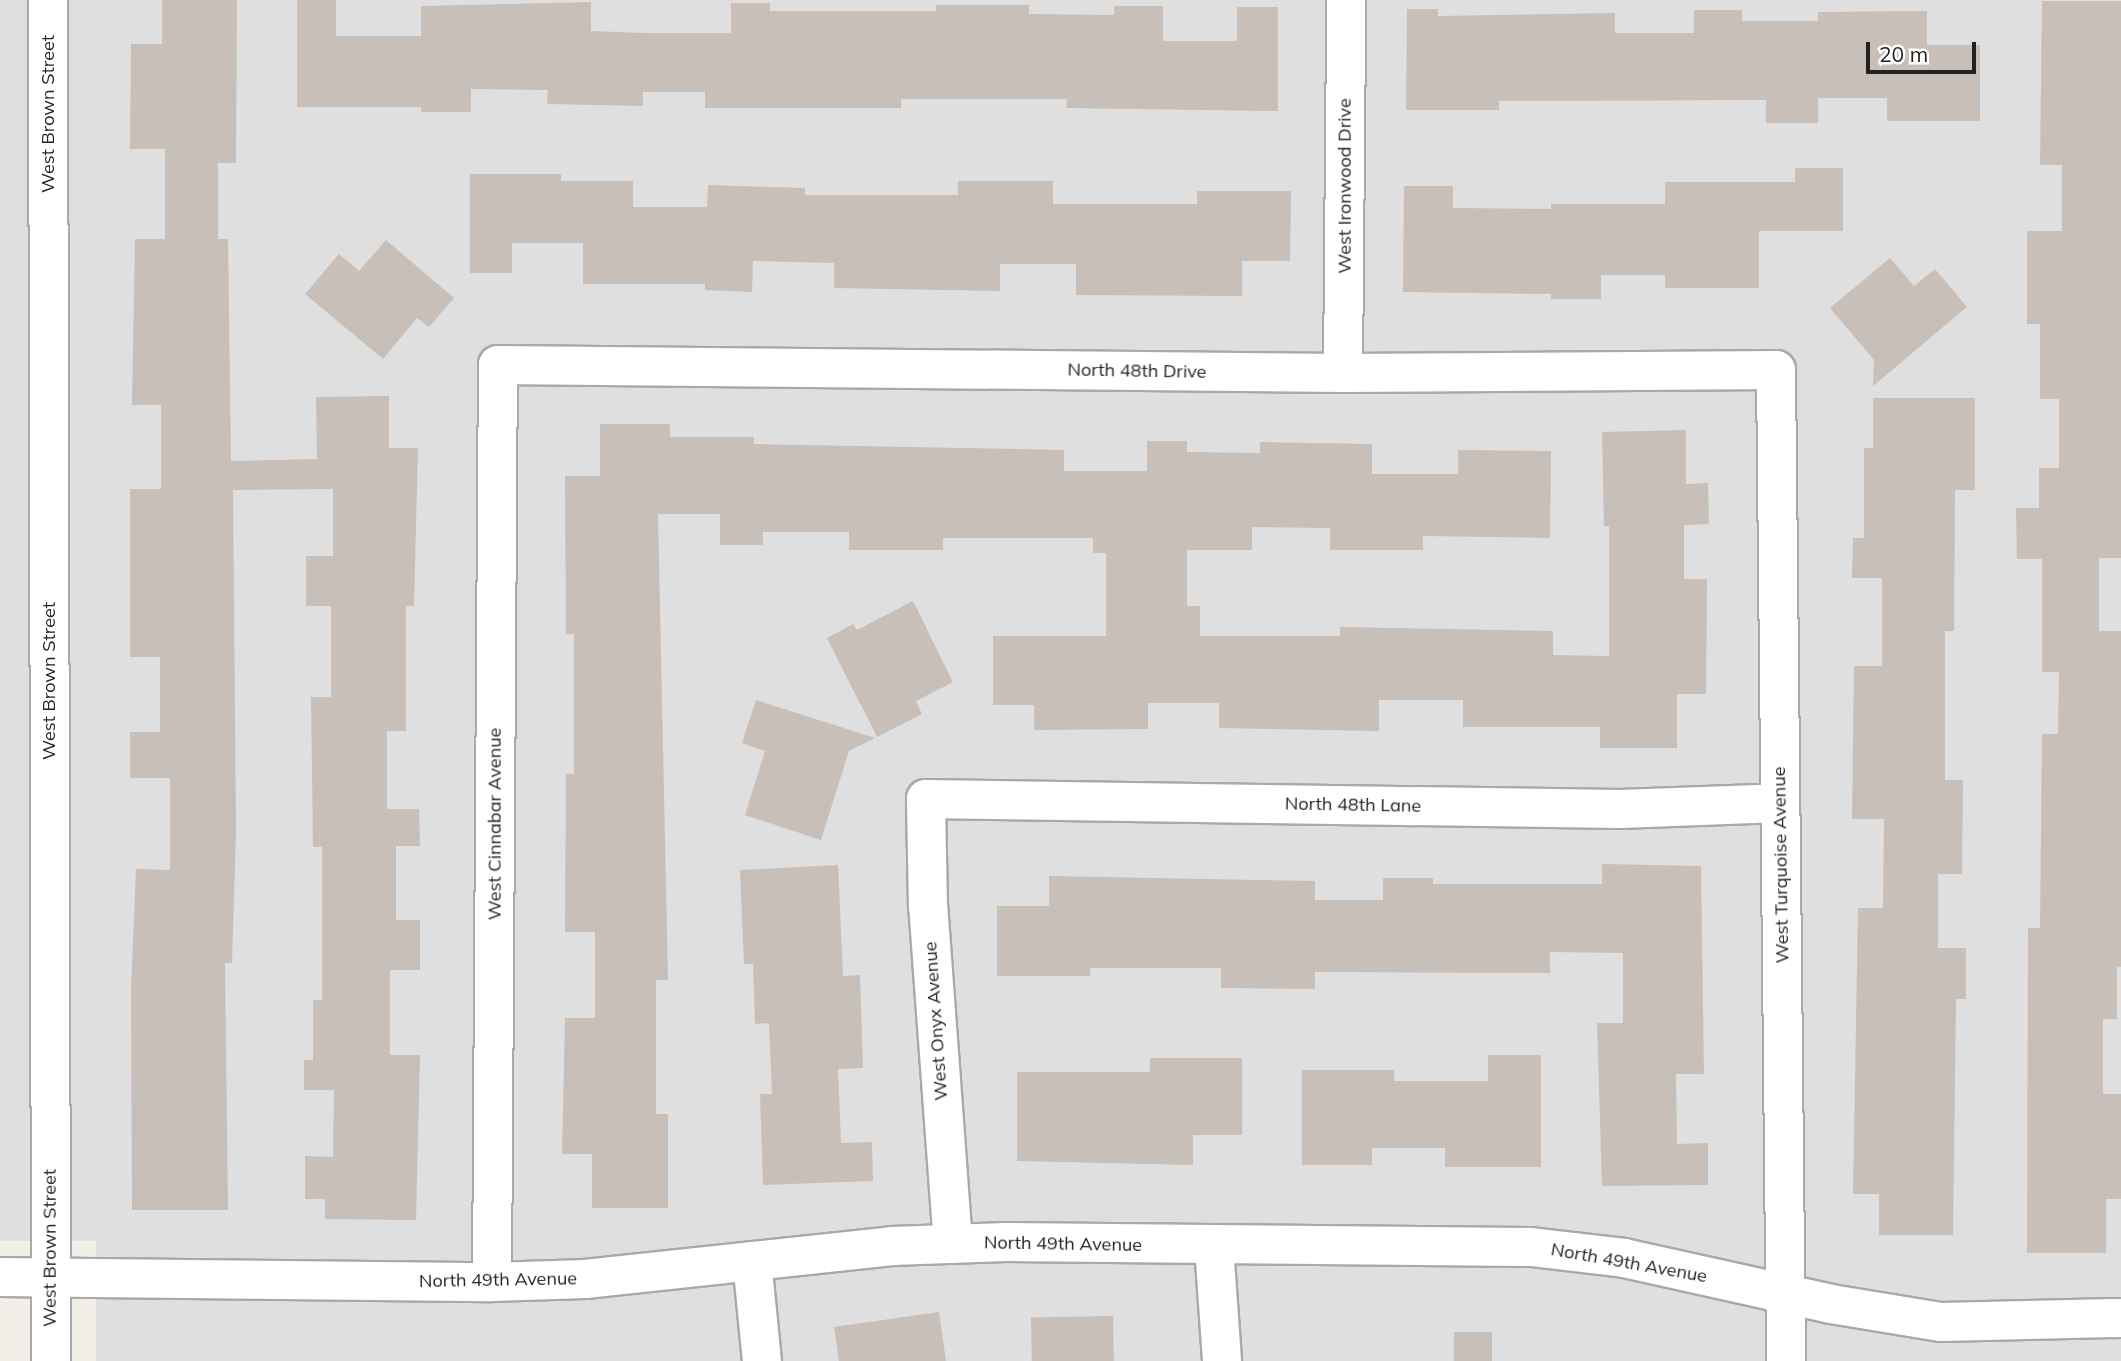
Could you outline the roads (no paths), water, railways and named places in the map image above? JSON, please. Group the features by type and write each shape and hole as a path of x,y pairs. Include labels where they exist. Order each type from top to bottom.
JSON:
{"street":[{"name":"West Brown Street","path":"48,0 51,1361"},
{"name":"West Ironwood Drive","path":"1343,373 1346,0"},
{"name":"North 48th Drive","path":"498,365 1343,373 1776,370"},
{"name":"West Cinnabar Avenue","path":"492,1282 498,365"},
{"name":"West Turquoise Avenue","path":"1776,370 1786,1361"},
{"name":"North 48th Lane","path":"926,799 1619,809 1780,803"},
{"name":"West Onyx Avenue","path":"926,799 928,907 953,1244"},
{"name":"North 49th Avenue","path":"0,1277 492,1282 585,1279 752,1261 953,1244 1531,1247 1624,1258 1785,1293 1941,1321 2121,1318"},
{"path":"1214,1246 1222,1361"},
{"path":"752,1261 762,1361"}]}
